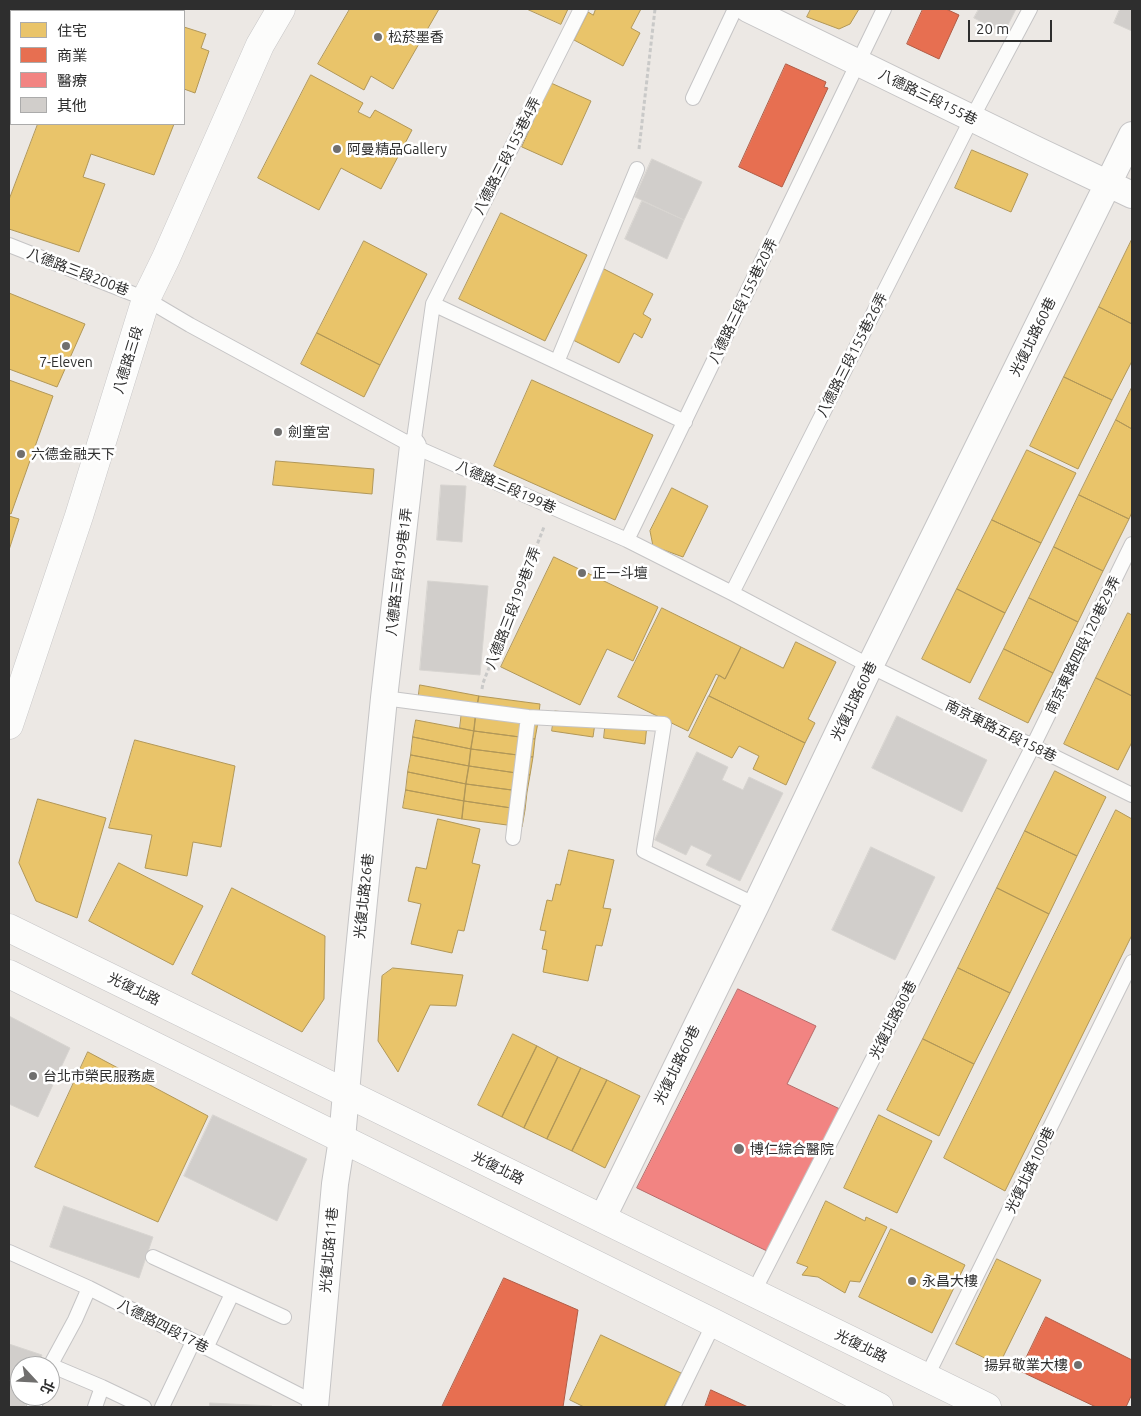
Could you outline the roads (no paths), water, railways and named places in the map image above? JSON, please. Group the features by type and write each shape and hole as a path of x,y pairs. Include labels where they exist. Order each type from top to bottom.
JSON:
{"main road":[{"name":"八德路三段","path":"9,724 79,516 146,298 166,258 260,45 282,9"},
{"name":"光復北路","path":"9,928 987,1407"},
{"path":"9,974 714,1323 879,1407"}],"street":[{"name":"八德路三段155巷","path":"748,9 1132,195"},
{"name":"光復北路60巷","path":"602,1219 756,905 870,666 1132,135"},
{"name":"八德路三段199巷1弄","path":"384,698 413,446"},
{"name":"光復北路26巷","path":"347,1094 354,1001 384,698"},
{"name":"光復北路11巷","path":"315,1405 335,1184 347,1094"}],"lane":[{"name":"八德路三段155巷4弄","path":"413,446 433,304 581,9"},
{"path":"693,98 735,9"},
{"name":"八德路三段155巷20弄","path":"627,540 884,9"},
{"name":"八德路三段155巷26弄","path":"732,593 972,118 1030,9"},
{"path":"556,362 637,169"},
{"name":"八德路三段200巷","path":"9,245 146,298"},
{"name":"八德路三段199巷","path":"146,298 190,325 413,446 627,540 870,666"},
{"path":"433,304 685,422"},
{"name":"南京東路四段120巷29弄","path":"1033,746 1132,544"},
{"name":"南京東路五段158巷","path":"870,666 1132,795"},
{"path":"384,698 528,717 664,724 644,850 756,905"},
{"path":"513,838 528,717"},
{"name":"光復北路80巷","path":"753,1293 1033,746"},
{"name":"光復北路100巷","path":"926,1378 1132,962"},
{"name":"八德路四段17巷","path":"9,1252 89,1288 315,1405"},
{"path":"153,1256 284,1317"},
{"path":"55,1356 75,1320 89,1288"},
{"path":"162,1407 232,1294"},
{"path":"673,1407 714,1323"},
{"path":"60,1370 144,1407"},
{"path":"95,1407 102,1387"}],"place":[{"name":"松菸墨香","path":"378,37"},
{"name":"阿曼精品Gallery","path":"337,149"},
{"name":"7-Eleven","path":"66,346"},
{"name":"劍童宮","path":"278,432"},
{"name":"六德金融天下","path":"21,454"},
{"name":"正一斗壇","path":"582,573"},
{"name":"台北市榮民服務處","path":"33,1076"},
{"name":"博仁綜合醫院","path":"739,1149"},
{"name":"永昌大樓","path":"912,1281"},
{"name":"揚昇敬業大樓","path":"1078,1365"}]}
